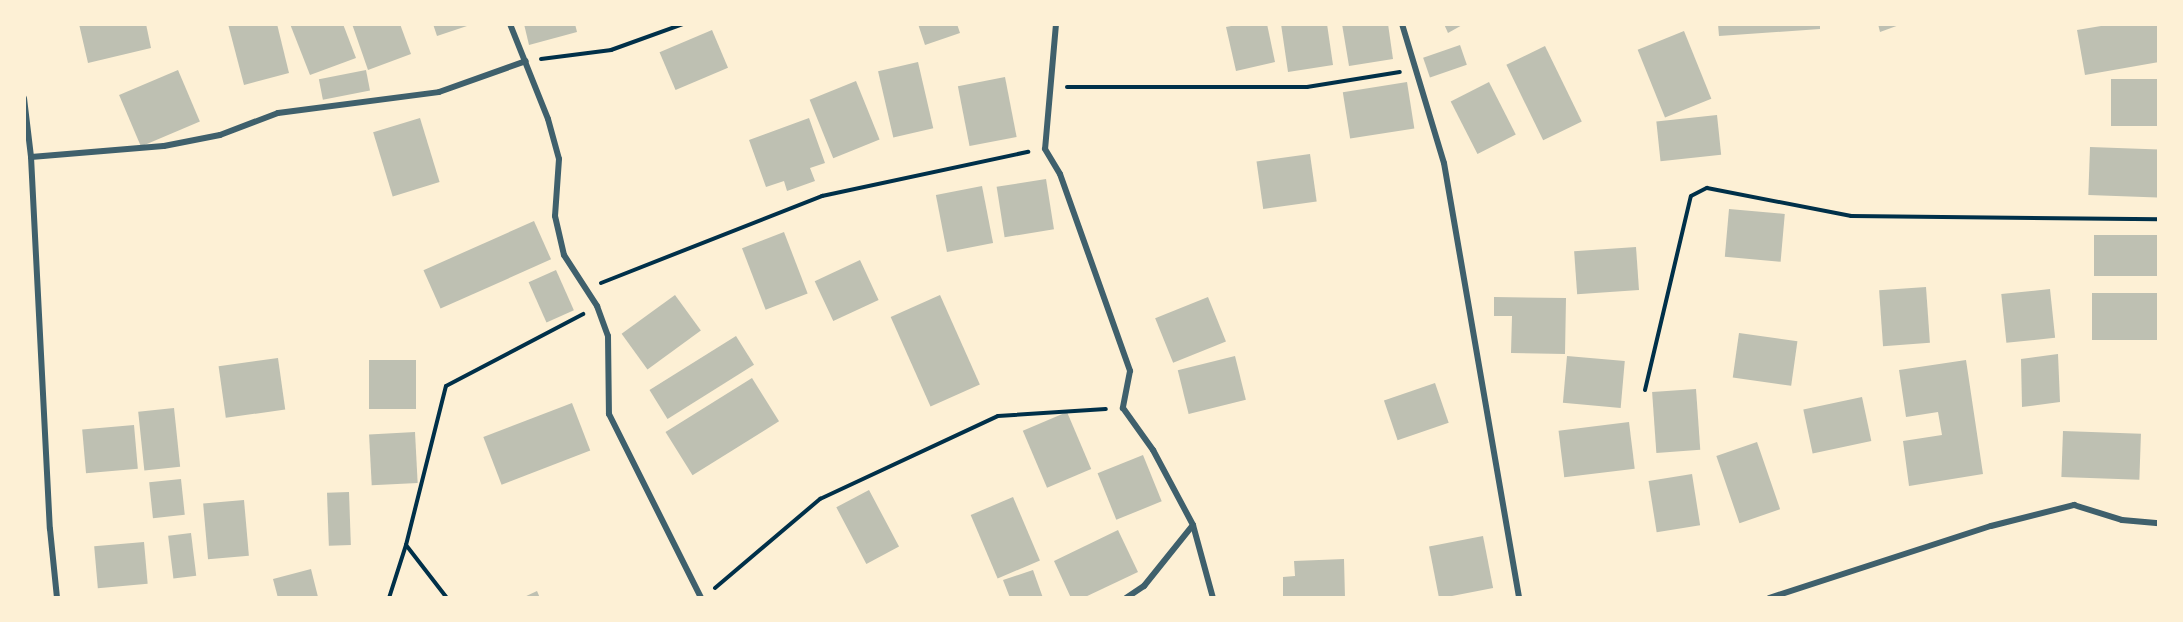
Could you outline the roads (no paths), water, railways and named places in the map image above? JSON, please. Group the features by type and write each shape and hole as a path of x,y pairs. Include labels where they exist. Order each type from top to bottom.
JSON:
{"street":[{"path":"510,24 526,61 559,159 555,216 564,255 597,306 608,336 609,414 701,598"},
{"path":"1056,24 1048,87 1045,149 1060,174 1130,371 1123,408 1153,450 1193,525 1213,598"},
{"path":"1402,24 1444,164 1519,598"},
{"path":"31,157 164,146 220,135 278,113 440,92 526,61"},
{"path":"24,98 31,157 50,530 57,598"},
{"path":"1769,598 1991,526 2074,505 2122,520 2159,523"},
{"path":"1126,598 1144,586 1193,525"}]}
